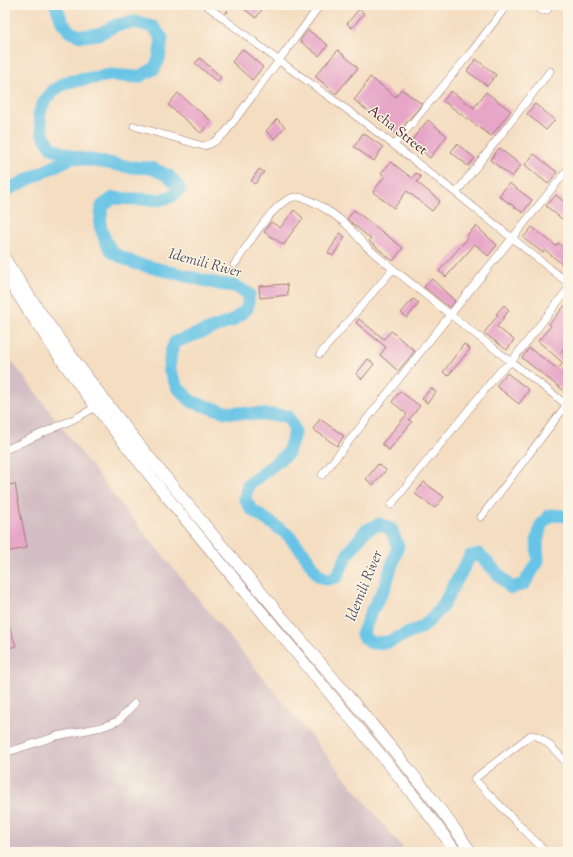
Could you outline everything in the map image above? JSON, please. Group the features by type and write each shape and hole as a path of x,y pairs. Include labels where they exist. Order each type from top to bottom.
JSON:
{"highway":[{"path":"5,259 77,363 132,436 418,779 472,852"},
{"path":"5,275 96,407 174,505 387,763 439,828 456,852"}],"street":[{"name":"Acha Street","path":"206,5 394,145 568,283"},
{"path":"134,126 202,146 216,141 225,133 320,5"},
{"path":"394,145 472,51 506,5"},
{"path":"534,5 543,11 548,10 551,5"},
{"path":"456,193 550,71"},
{"path":"322,475 568,169"},
{"path":"234,266 269,216 280,204 288,198 299,197 322,207 348,227 366,246 450,315 568,404 480,517"},
{"path":"320,354 393,269"},
{"path":"391,505 500,371 511,362 568,289"},
{"path":"5,450 96,407"},
{"path":"5,753 57,736 102,727 118,721 136,704"},
{"path":"546,852 474,778 531,735 537,735 568,764"}],"path":[{"path":"222,17 232,5"}],"shaded area":[{"path":"5,352 114,496 406,852 5,852"}],"building":[{"path":"239,5 260,5 263,8 256,18"},
{"path":"359,9 364,13 352,28 347,24"},
{"path":"308,30 328,45 319,56 300,41"},
{"path":"242,49 263,67 252,80 232,62"},
{"path":"338,50 358,68 336,94 315,76"},
{"path":"200,58 221,77 217,82 195,63"},
{"path":"476,59 496,75 487,86 467,71"},
{"path":"370,77 396,97 401,89 422,104 397,134 354,100"},
{"path":"451,91 474,108 486,92 511,111 491,136 443,101"},
{"path":"178,93 211,121 201,133 168,105"},
{"path":"535,104 555,120 546,130 527,114"},
{"path":"277,119 285,127 274,139 266,131"},
{"path":"428,120 447,136 430,158 411,141"},
{"path":"363,133 383,147 374,161 354,147"},
{"path":"457,144 475,158 468,166 451,152"},
{"path":"499,148 521,165 512,177 490,160"},
{"path":"534,154 557,172 548,184 525,165"},
{"path":"391,162 412,178 416,173 421,177 417,182 440,201 432,211 407,191 394,208 373,192 385,176 381,173"},
{"path":"259,169 264,172 255,184 251,181"},
{"path":"509,183 532,200 523,213 499,196"},
{"path":"556,195 568,205 568,212 562,219 546,206"},
{"path":"294,210 303,218 284,245 264,232 271,222 280,228"},
{"path":"354,210 403,248 393,261 369,241 371,239 347,219"},
{"path":"476,226 497,245 488,256 475,244 446,277 439,271 468,238 466,236"},
{"path":"532,227 556,246 558,243 568,252 568,269 545,250 543,253 523,238"},
{"path":"340,233 345,237 333,256 328,253"},
{"path":"432,279 455,301 450,308 424,287"},
{"path":"287,284 288,295 260,298 259,286"},
{"path":"413,299 419,303 407,318 401,313"},
{"path":"568,302 568,343 561,351 568,356 568,394 522,358 529,348 558,369 563,363 538,341 551,326 549,324"},
{"path":"504,305 509,310 497,327 514,340 507,350 484,333 498,315 496,314"},
{"path":"359,319 384,339 391,331 415,351 398,371 380,355 386,347 356,323"},
{"path":"464,344 470,349 448,376 443,372"},
{"path":"368,359 374,364 362,379 356,374"},
{"path":"507,373 529,390 519,404 496,386"},
{"path":"431,388 436,392 427,403 422,399"},
{"path":"400,391 420,406 409,420 412,422 389,450 382,444 407,414 392,402"},
{"path":"320,419 344,436 337,446 313,429"},
{"path":"378,464 386,470 373,485 366,479"},
{"path":"424,482 444,497 435,508 415,494"},
{"path":"15,484 27,548 5,552 5,486"},
{"path":"5,617 16,646 5,649"}],"waterway":[{"name":"Idemili River","path":"56,5 62,22 70,32 81,36 99,34 116,25 135,22 153,27 162,38 159,59 154,69 138,77 111,75 67,82 54,90 44,102 39,114 43,135 52,148 73,157 130,167 151,168 169,176 180,189 173,196 158,200 113,198 102,206 100,226 106,242 113,253 134,263 219,284 235,286 249,294 247,309 232,321 175,342 171,352 169,369 177,387 192,402 226,412 288,416 295,431 288,453 248,485 245,499 251,509 287,534 303,552 318,575 327,579 337,577 347,555 365,531 379,524 391,529 398,546 385,587 372,610 362,635 371,643 388,642 423,627 442,607 470,556 479,554 511,588 524,584 538,561 537,542 541,525 550,515 568,516"},
{"path":"5,191 73,157"}]}
